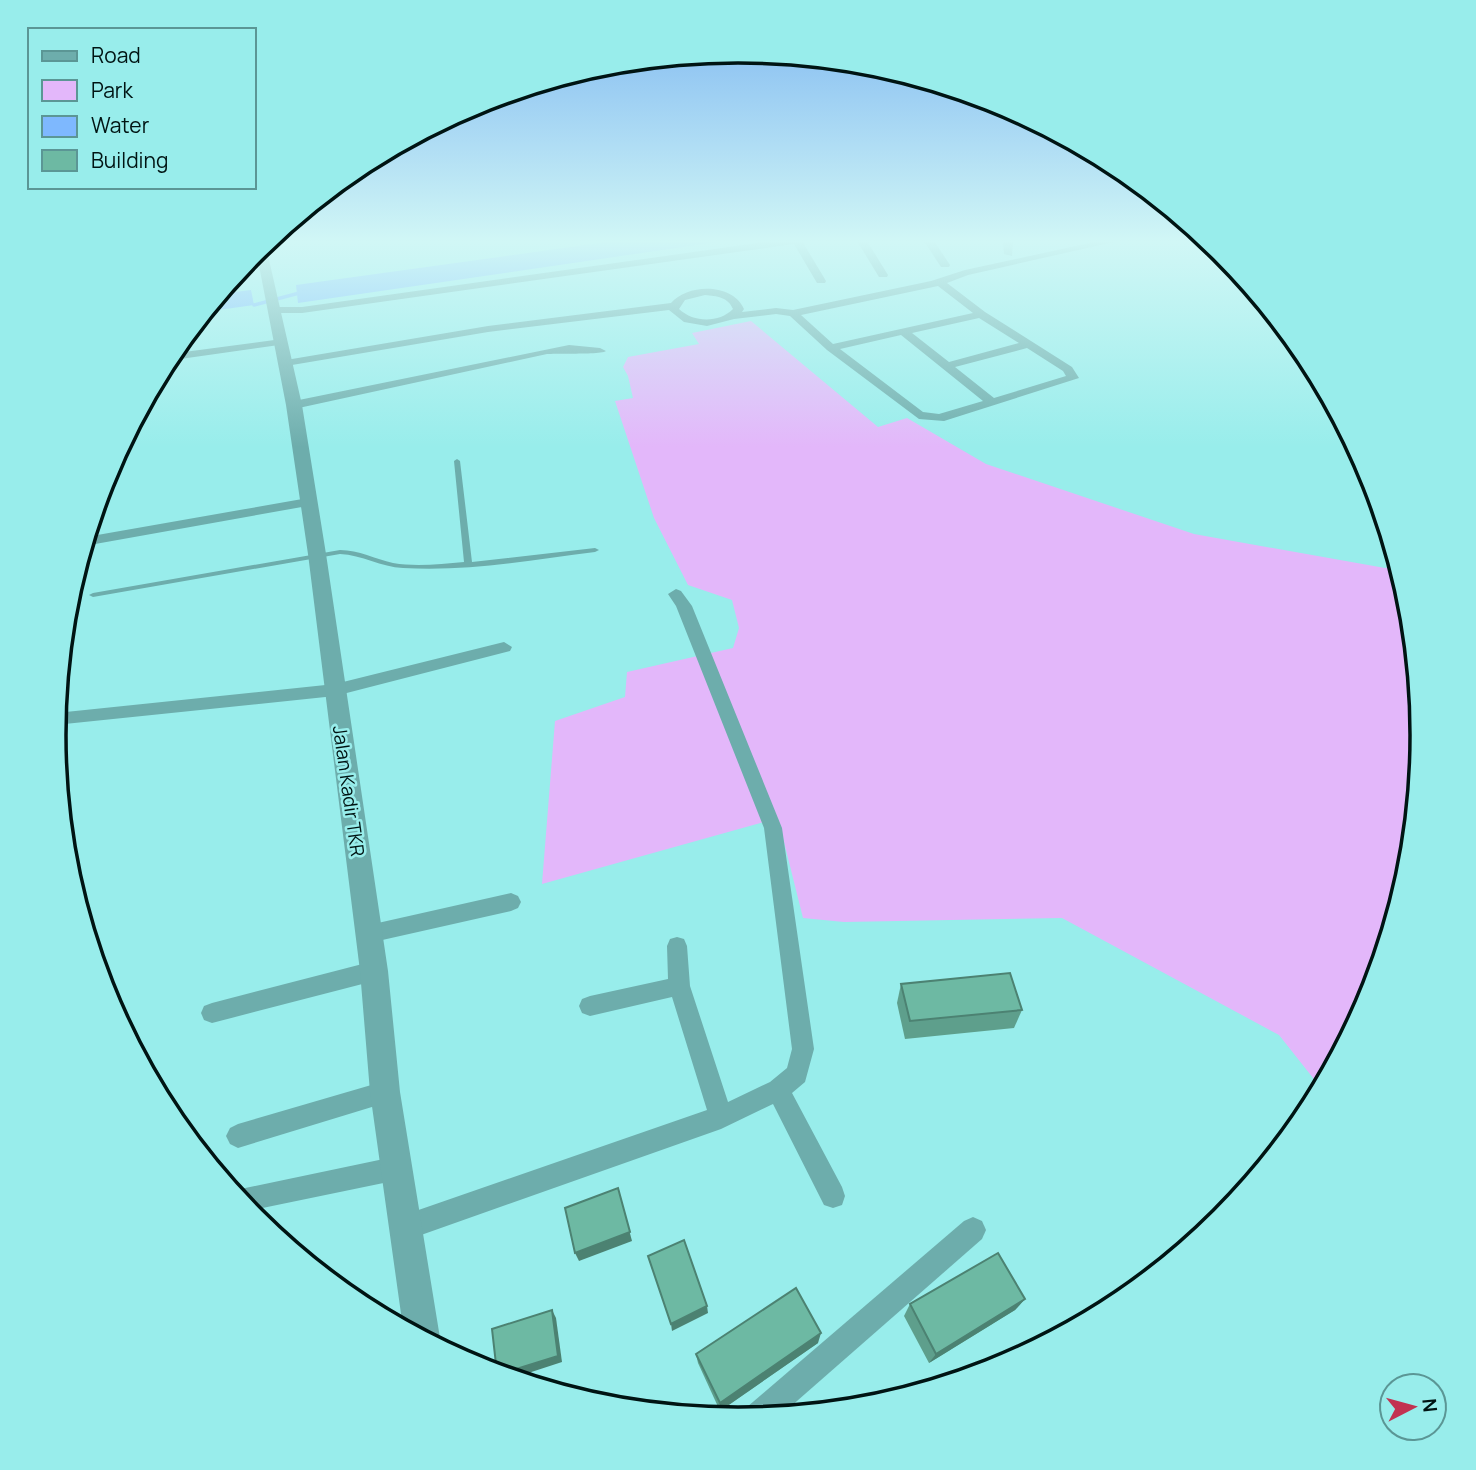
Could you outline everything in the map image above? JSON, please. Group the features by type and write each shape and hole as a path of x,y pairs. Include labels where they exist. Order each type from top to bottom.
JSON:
{"street":[{"name":"Jalan Kadir TKR","path":"274,310 294,405 317,555 374,971 385,1092 421,1327"},
{"path":"182,357 284,353 645,310"},
{"path":"675,310 676,314 698,322 776,311 793,313 809,310"},
{"path":"732,316 737,310"},
{"path":"793,313 831,348 926,418 940,418 1073,378 1068,369 975,310"},
{"path":"831,348 981,314"},
{"path":"904,332 993,403"},
{"path":"947,366 1029,344"},
{"path":"294,405 409,383 547,351 569,348 600,351"},
{"path":"95,540 308,502"},
{"path":"407,1227 720,1117 778,1090 797,1074 803,1049 773,828 684,606 676,593"},
{"path":"66,718 335,690 504,646"},
{"path":"369,934 511,902"},
{"path":"677,946 678,986 720,1117"},
{"path":"212,1013 374,971"},
{"path":"590,1006 678,986"},
{"path":"778,1090 833,1196"},
{"path":"238,1136 385,1092"},
{"path":"251,1198 397,1168"},
{"path":"769,1406 973,1230"}],"lane":[{"path":"457,461 468,563"},
{"path":"93,595 317,555 354,551 402,566 468,563 594,550"}],"green space":[{"path":"751,321 878,427 907,418 986,464 1194,534 1388,567 1397,604 1409,691 1409,779 1404,823 1387,909 1374,951 1341,1032 1315,1080 1279,1035 1062,918 844,922 803,918 778,818 542,884 555,721 625,697 627,672 733,648 739,628 732,600 688,585 654,518 615,401 633,398 623,367 628,357 699,344 692,333"}],"building":[{"path":"1010,973 1022,1010 910,1021 901,984"},
{"path":"618,1188 630,1232 575,1253 565,1208"},
{"path":"684,1240 707,1306 671,1324 648,1256"},
{"path":"998,1253 1025,1299 936,1354 910,1304"},
{"path":"796,1288 821,1333 720,1403 696,1354"},
{"path":"552,1310 558,1356 516,1369 496,1361 492,1329"}]}
